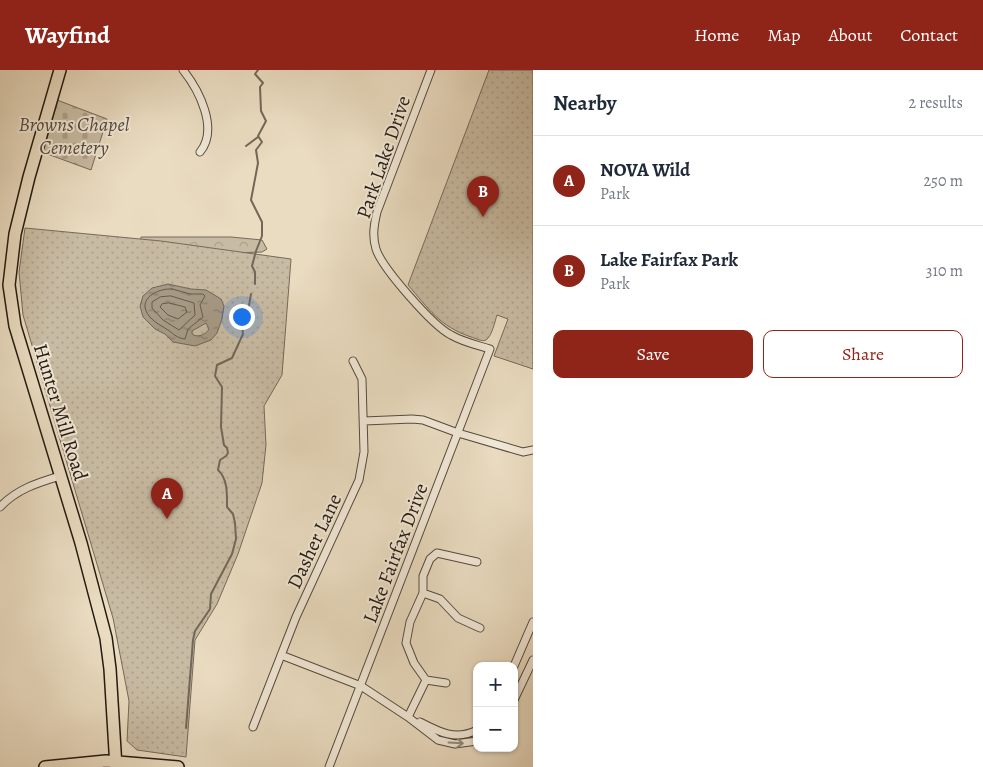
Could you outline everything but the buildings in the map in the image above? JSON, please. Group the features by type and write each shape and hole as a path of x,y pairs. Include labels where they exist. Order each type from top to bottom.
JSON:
{"main road":[{"name":"Hunter Mill Road","path":"60,70 29,177 4,285 91,580 106,638 116,764"},
{"path":"44,767 95,761 178,767"}],"street":[{"path":"183,70 198,94 205,116 207,136 200,152"},
{"name":"Park Lake Drive","path":"432,70 377,212 374,242 380,259 387,270 436,324 451,335 490,349"},
{"name":"Lake Fairfax Drive","path":"329,767 490,349"},
{"name":"Dasher Lane","path":"252,728 296,617 355,492 361,473 364,452 362,379 354,361"},
{"path":"364,420 422,420 433,422 458,433 523,452 533,450"},
{"path":"0,507 22,489 60,476"},
{"path":"446,683 426,680 414,663 406,643 410,622 422,592 423,576 430,559 437,553 477,562"},
{"path":"422,592 440,600 458,618 480,628"},
{"path":"516,662 533,622"},
{"path":"280,655 361,686 408,717 438,740 454,744 473,742"},
{"path":"518,692 533,660"},
{"path":"408,717 426,680"},
{"path":"408,717 448,735 466,734 473,731"}],"green space":[{"path":"489,70 533,70 533,369 494,356 508,319 497,315 492,332 488,338 486,340 479,340 460,333 435,316 408,285"},
{"name":"Browns Chapel Cemetery","path":"57,100 107,119 91,170 42,152"},
{"path":"25,228 161,241 291,259 282,375 264,406 266,445 262,483 238,554 217,604 195,640 186,757 137,750 127,741 129,701 113,618 23,315 19,272"},
{"path":"141,237 231,237 262,240 267,249 262,252 138,256"}],"water":[{"path":"168,284 206,290 221,299 224,306 217,333 211,340 195,346 173,342 165,334 155,329 143,317 140,306 143,296 152,288","holes":["206,323 209,329 201,335 196,336 192,334 192,331"]}],"waterway":[{"path":"255,284 255,272 252,266 262,236 262,222 251,200 258,163 256,150 262,142 258,136 266,121 261,111 260,87 263,83 255,74 258,70"},
{"path":"246,146 258,137"},
{"path":"186,728 195,631 210,609 211,594 232,554 236,539 233,514 227,507 227,492 224,478 218,470 220,460 228,453 224,445 221,427 222,387 215,376 217,365 232,358 243,334 242,325 247,317 251,294"}],"place":[{"name":"Lake Fairfax Park","path":"483,217"},
{"name":"NOVA Wild","path":"167,519"}]}
